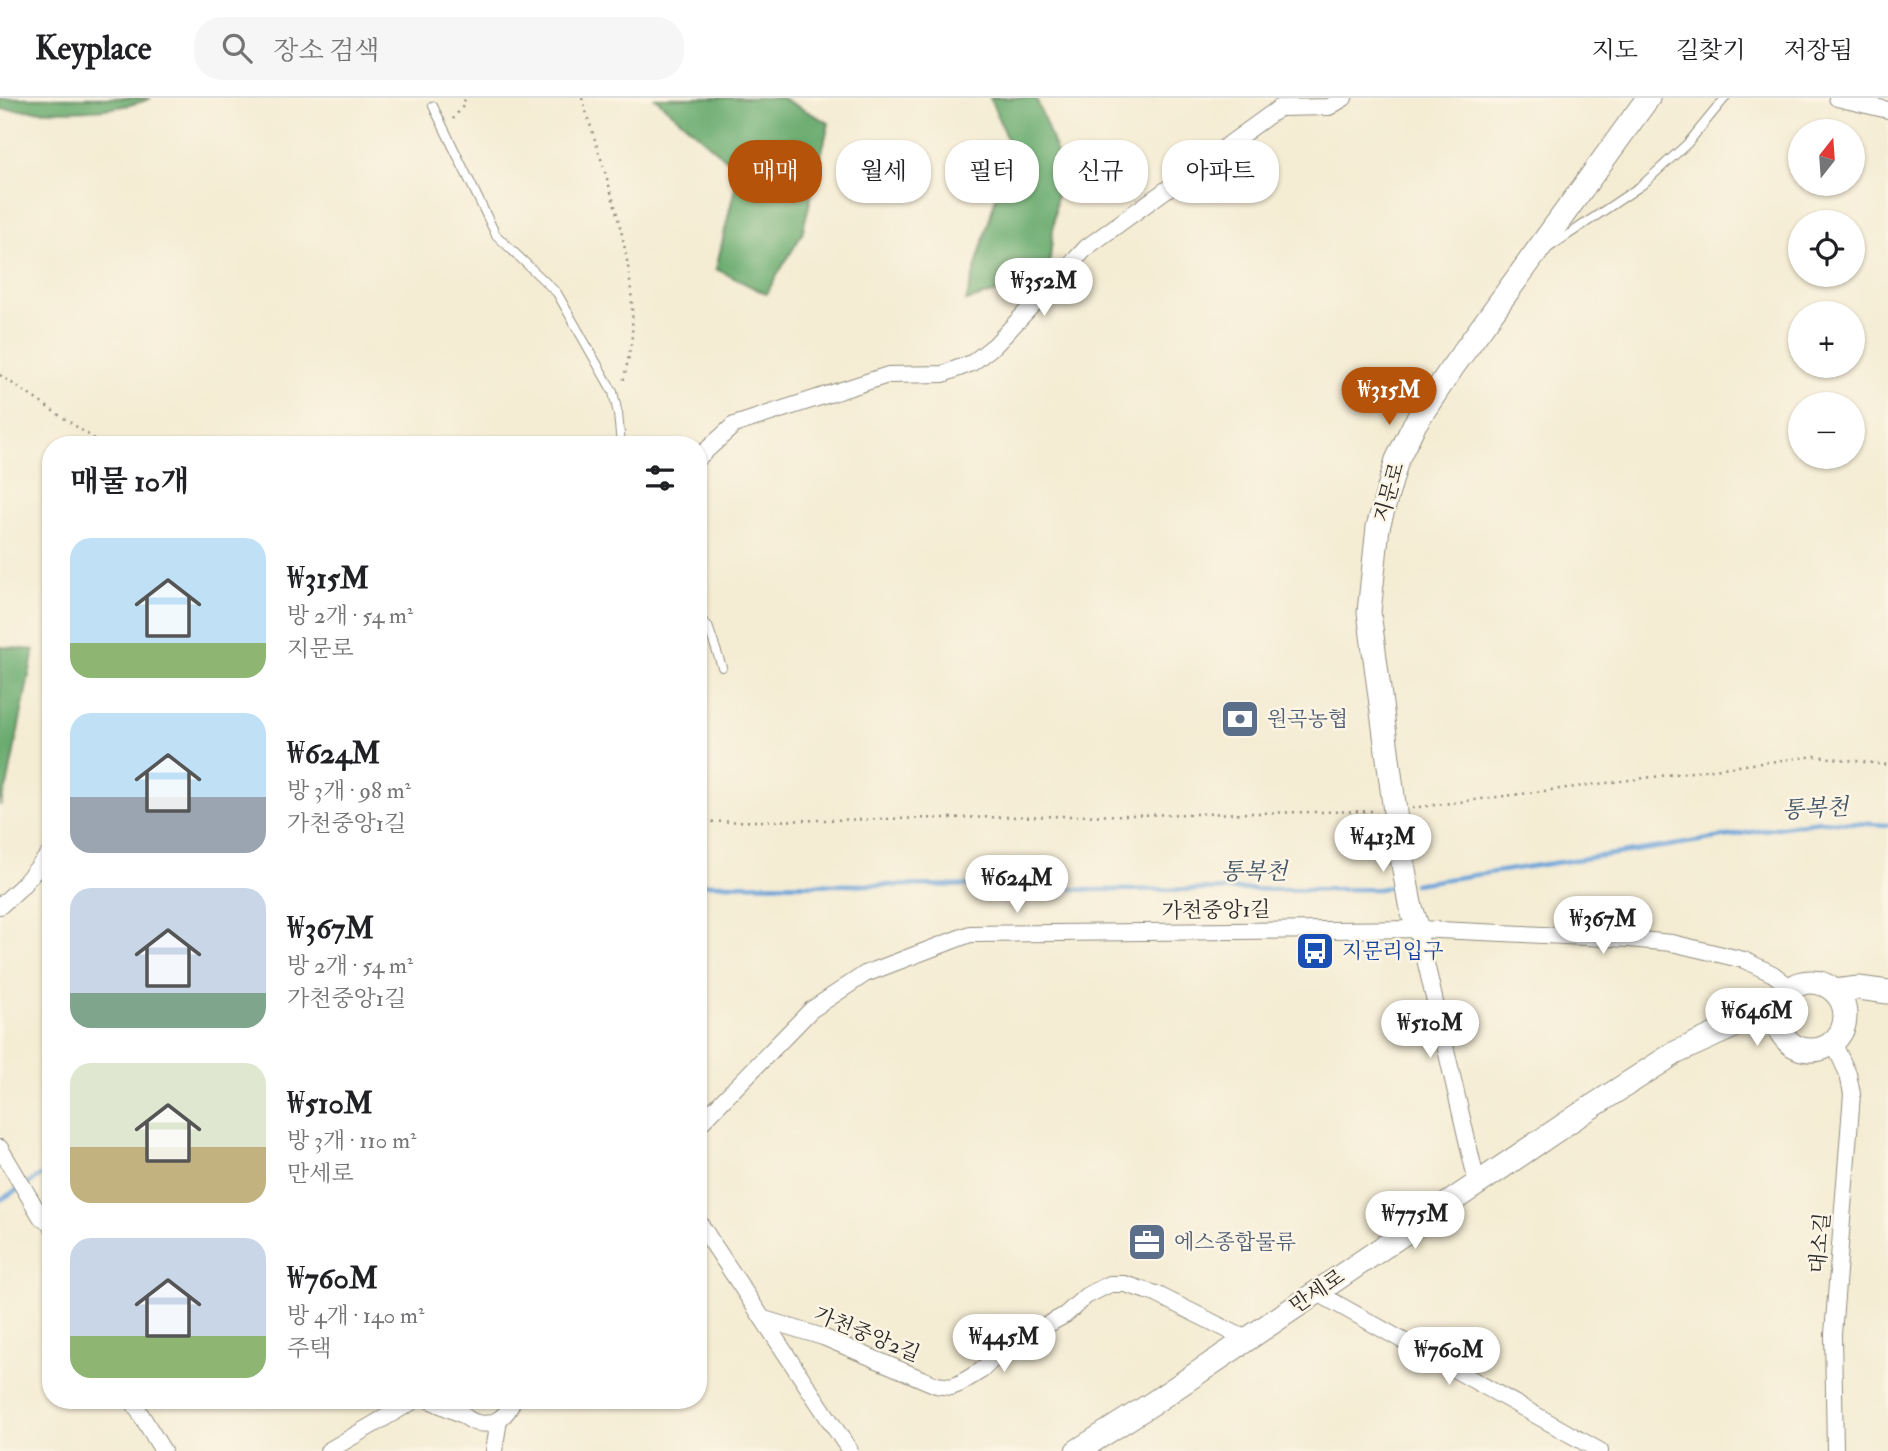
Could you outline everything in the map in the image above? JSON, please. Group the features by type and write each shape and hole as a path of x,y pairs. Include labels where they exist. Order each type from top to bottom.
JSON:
{"main road":[{"name":"지문로","path":"1418,929 1410,904 1394,810 1368,612 1378,527 1397,460 1414,425 1648,98"},
{"path":"1813,981 1824,984 1840,1001 1844,1023 1833,1042 1813,1050 1802,1049 1784,1037 1782,1007 1801,983 1813,981"},
{"path":"1840,1001 1886,991"},
{"name":"만세로","path":"1076,1451 1153,1403 1477,1183 1675,1053 1782,1007"}],"street":[{"path":"707,450 734,425 888,375 943,374 972,363 995,345 1087,247 1279,108 1329,107 1344,98"},
{"path":"1837,98 1888,110"},
{"path":"0,906 42,862"},
{"path":"1418,929 1477,1183"},
{"name":"가천중앙1길","path":"707,1117 811,1010 865,974 970,934 1418,929 1629,939 1672,943 1744,960 1773,974 1782,1007"},
{"name":"대소길","path":"1833,1042 1848,1074 1852,1094 1833,1334 1835,1451"},
{"path":"0,1148 42,1215"},
{"path":"707,1235 764,1319 846,1449"},
{"name":"가천중앙2길","path":"764,1319 823,1336 936,1385 951,1387 982,1370 1003,1349 1065,1315 1086,1296 1110,1284 1125,1284 1156,1294 1246,1339"},
{"path":"1316,1292 1600,1451"},
{"path":"137,1409 163,1451"},
{"path":"328,1451 400,1409"},
{"path":"459,1409 467,1419 483,1424 499,1420 508,1409"},
{"path":"494,1451 499,1420"}],"lane":[{"path":"1530,260 1642,185 1688,143 1725,98"},
{"path":"432,106 496,235 557,293 613,393 620,436"},
{"path":"707,625 722,667"}],"path":[{"path":"443,126 458,114 465,98"},
{"path":"582,98 626,248 632,294 632,337 618,414"},
{"path":"0,375 90,436"},
{"path":"707,822 1394,810 1815,757 1888,765"}],"green space":[{"path":"0,98 151,98 118,107 56,111 0,109"},
{"path":"655,98 782,98 829,123 822,152 822,140 728,140 728,161"},
{"path":"990,98 1036,98 1053,143 1053,203 1056,203 1048,278 966,301 994,203 1039,203 1039,140 1007,140"},
{"path":"731,203 810,203 802,234 766,294 716,269"},
{"path":"0,647 34,650 8,782 0,806"}],"waterway":[{"name":"통복천","path":"1414,884 1819,821 1888,825"},
{"name":"통복천","path":"707,884 1025,886 1089,890 1377,889 1399,886"},
{"name":"통복천","path":"0,1200 42,1175"}],"place":[{"name":"원곡농협","path":"1240,719"},
{"name":"지문리입구","path":"1315,951"},
{"name":"에스종합물류","path":"1147,1242"}]}
